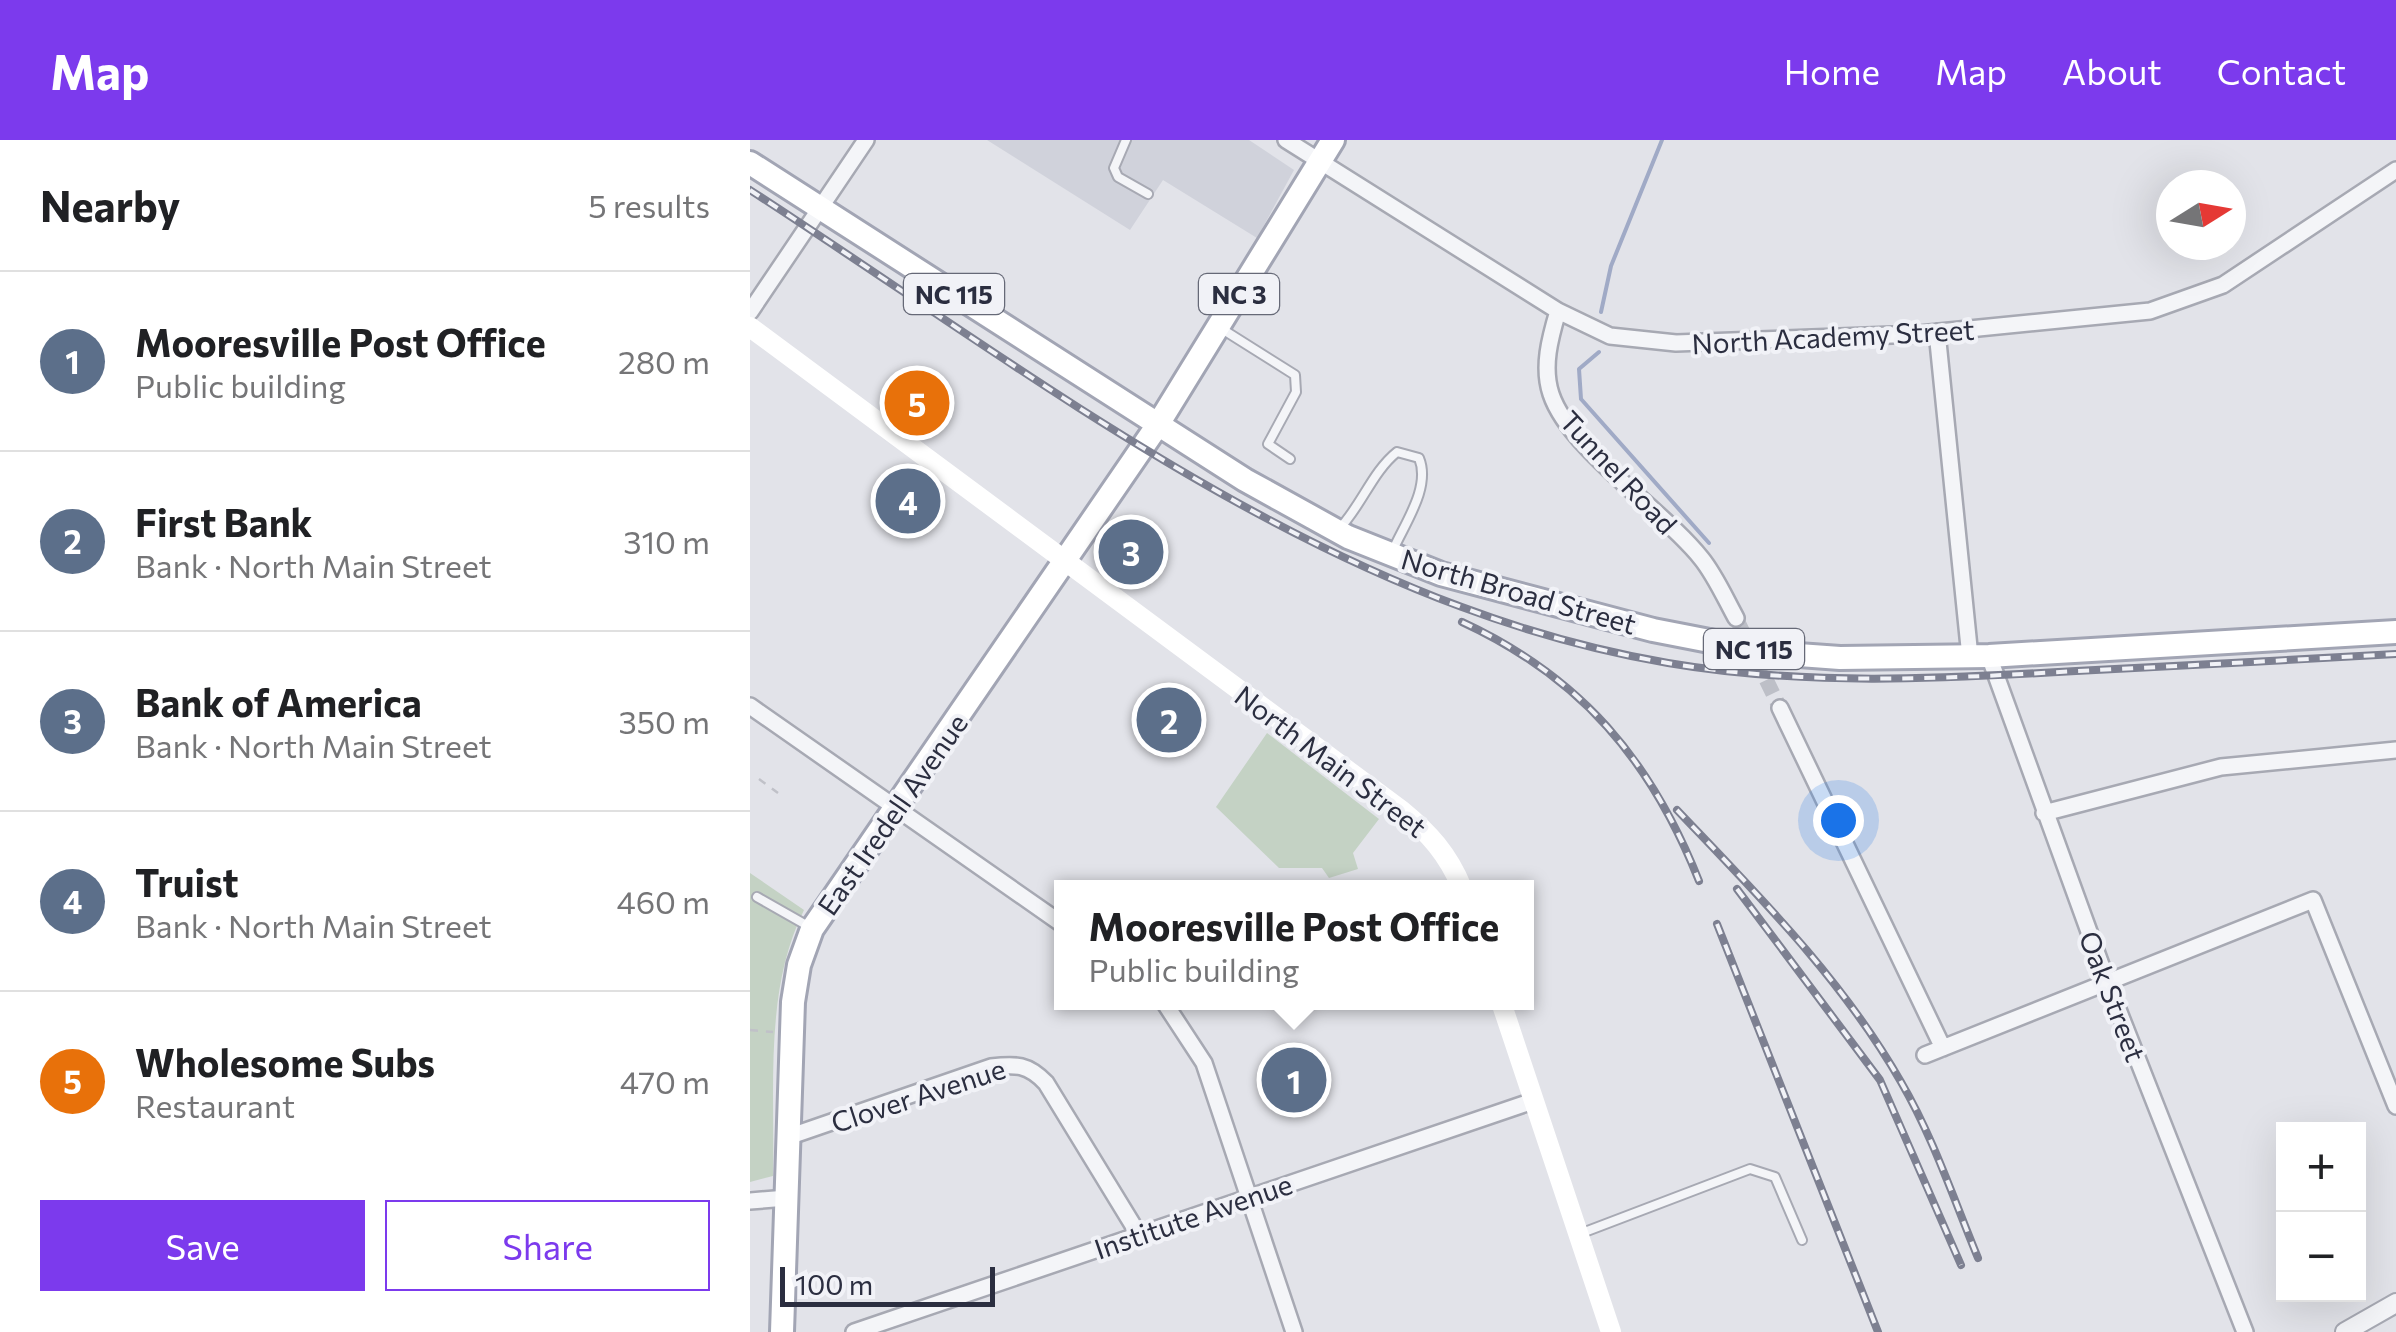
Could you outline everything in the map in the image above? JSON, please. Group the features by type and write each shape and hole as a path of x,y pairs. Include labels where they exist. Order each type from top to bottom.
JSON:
{"main road":[{"name":"NC 3","path":"1066,562 1157,426 1333,140"},
{"name":"North Broad Street","path":"750,163 1157,426 1337,531 1441,574 1617,620 1771,653 1840,658 1979,657 2396,632"},
{"name":"North Main Street","path":"750,327 1430,834 1452,863 1459,880"},
{"name":"East Iredell Avenue","path":"782,1332 794,1002 799,965 812,929 1066,562"},
{"path":"1504,1010 1610,1332"}],"street":[{"path":"750,312 866,140"},
{"name":"North Academy Street","path":"1286,140 1558,311 1610,336 1647,342 1936,332 2105,319 2190,298 2223,285 2396,170"},
{"name":"Tunnel Road","path":"1558,311 1549,344 1547,378 1553,398 1580,436 1702,558 1736,618"},
{"name":"Oak Street","path":"1936,332 1979,657 2245,1332"},
{"path":"750,706 1054,918"},
{"path":"1780,708 1944,1048"},
{"path":"2044,814 2221,767 2396,750"},
{"path":"1925,1055 2313,900 2396,1106"},
{"path":"1170,1010 1198,1050 1294,1332"},
{"name":"Clover Avenue","path":"788,1137 991,1067 1017,1064 1034,1070 1046,1082 1138,1235"},
{"name":"Institute Avenue","path":"854,1332 1534,1101"},
{"path":"750,1201 786,1198"},
{"path":"2345,1332 2396,1303"}],"lane":[{"path":"1126,140 1114,168 1118,177 1148,194"},
{"path":"1219,327 1295,375 1291,404 1268,444 1290,459"},
{"path":"1337,531 1356,511 1387,460 1397,452 1419,458 1424,470 1422,486 1391,554"},
{"path":"757,897 812,929"},
{"path":"1578,1234 1750,1170 1775,1177 1802,1240"}],"path":[{"path":"759,779 778,793"},
{"path":"750,1030 779,1033"}],"shaded area":[{"path":"987,140 1249,140 1294,170 1257,238 1163,180 1130,230"}],"green space":[{"path":"1267,733 1379,819 1353,853 1358,869 1329,878 1322,868 1279,868 1216,807"},
{"path":"750,873 804,910 791,941 777,1006 773,1176 750,1182"}],"waterway":[{"path":"1601,312 1611,266 1662,140"},
{"path":"1599,352 1579,369 1581,399 1709,543"}],"tunnel":[{"path":"1736,618 1780,708"}],"railway":[{"path":"750,190 1075,406 1187,474 1302,537 1420,591 1542,634 1668,663 1821,678 1974,676 2396,654"},
{"path":"1462,622 1542,669 1577,696 1607,727 1658,797 1699,881"},
{"path":"1677,810 1797,939 1878,1044 1923,1125 1978,1258"},
{"path":"1737,889 1880,1080 1961,1265"},
{"path":"1717,924 1878,1332"}],"place":[{"name":"Wholesome Subs","path":"917,403"},
{"name":"Truist","path":"908,501"},
{"name":"Bank of America","path":"1131,552"},
{"name":"First Bank","path":"1169,720"},
{"name":"Mooresville Post Office","path":"1294,1080"}]}
